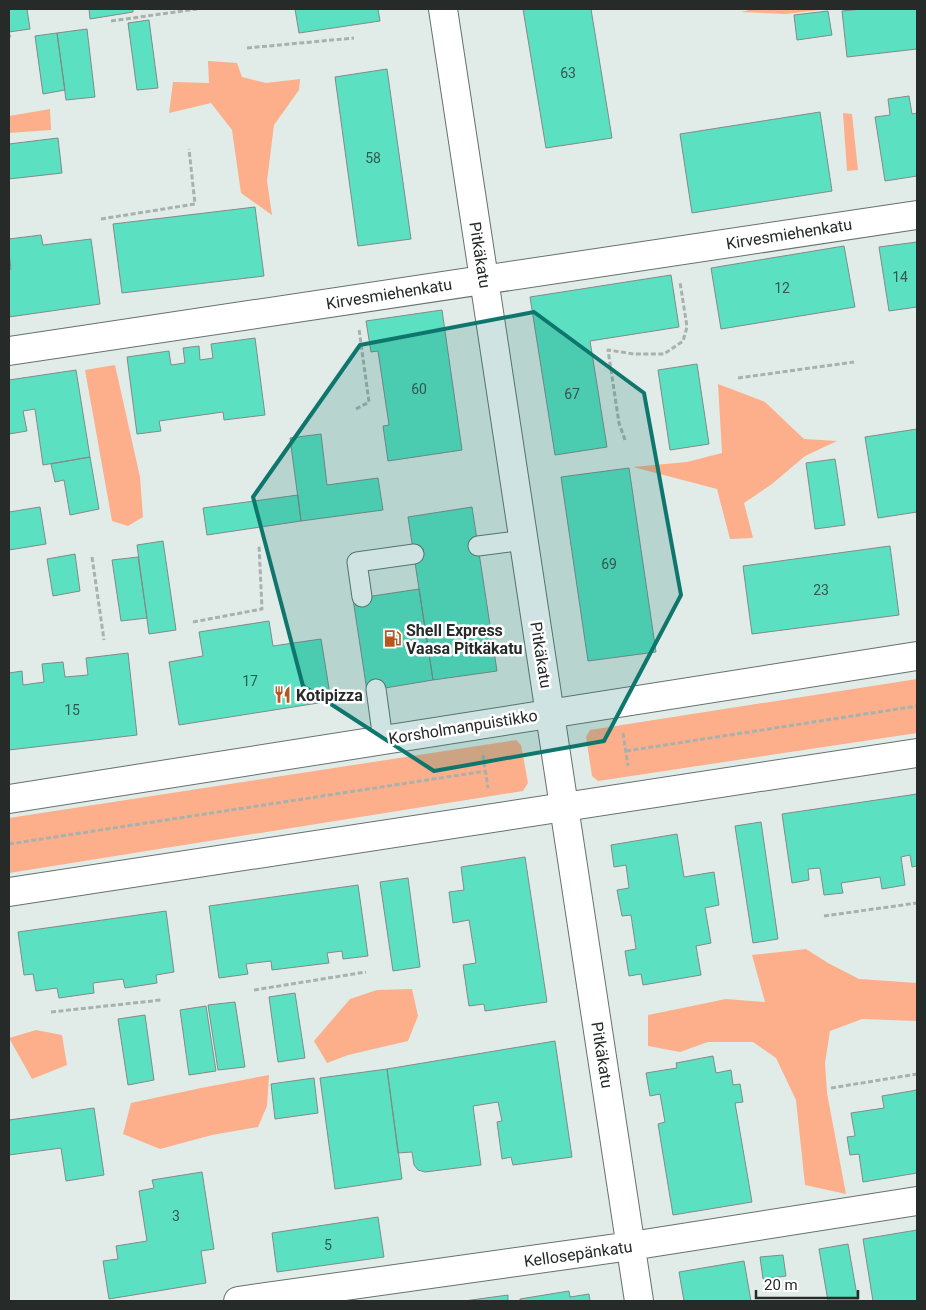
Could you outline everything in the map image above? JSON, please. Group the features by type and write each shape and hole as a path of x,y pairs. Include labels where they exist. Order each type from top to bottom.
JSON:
{"street":[{"name":"Pitkäkatu","path":"443,9 639,1301"},
{"name":"Kirvesmiehenkatu","path":"9,350 917,214"},
{"name":"Korsholmanpuistikko","path":"9,799 917,656"},
{"path":"9,892 917,754"},
{"name":"Kellosepänkatu","path":"238,1301 630,1246 917,1201"}],"lane":[{"path":"478,546 524,540"},
{"path":"362,597 357,562 414,554"},
{"path":"376,689 382,740"}],"path":[{"path":"111,21 197,9"},
{"path":"248,48 354,38"},
{"path":"101,219 196,204 189,150"},
{"path":"625,440 619,422 608,350 634,354 664,354 683,341 687,328 680,276"},
{"path":"356,409 369,402 359,328"},
{"path":"738,378 854,362"},
{"path":"193,622 262,609 259,545"},
{"path":"92,557 104,640"},
{"path":"626,751 917,706"},
{"path":"622,725 628,768"},
{"path":"483,754 490,796"},
{"path":"9,844 486,771"},
{"path":"824,916 917,903"},
{"path":"254,990 366,972"},
{"path":"51,1012 161,1000"},
{"path":"831,1088 917,1074"}],"highlighted area":[{"path":"534,312 644,393 681,595 604,741 434,771 303,686 253,497 360,345"}],"shaded area":[{"path":"753,9 828,9 786,14 741,12"},
{"path":"208,61 237,63 242,77 266,83 300,79 299,90 274,125 267,181 272,215 241,193 232,130 211,103 169,113 173,82 209,83"},
{"path":"50,109 51,130 9,133 9,116"},
{"path":"843,113 852,114 858,170 847,171"},
{"path":"115,365 140,477 143,517 128,526 112,521 85,370"},
{"path":"718,384 765,402 804,439 837,441 805,456 772,484 744,503 753,538 730,539 717,489 633,467 687,462 722,453"},
{"path":"917,679 917,733 598,781 592,776 586,737 590,730"},
{"path":"516,740 521,745 528,783 523,791 9,873 9,818"},
{"path":"806,949 859,979 917,983 917,1021 862,1019 830,1031 825,1063 827,1093 846,1194 805,1185 796,1100 776,1058 753,1042 708,1042 680,1052 648,1046 648,1015 726,999 765,1002 752,955"},
{"path":"412,989 418,1016 408,1041 348,1055 327,1063 314,1041 350,999 377,990"},
{"path":"36,1030 62,1035 67,1065 32,1079 9,1038"},
{"path":"269,1075 267,1106 258,1127 212,1135 160,1149 123,1134 131,1103"}],"building":[{"path":"9,9 27,9 30,29 9,32"},
{"path":"89,9 133,9 133,12 90,19"},
{"path":"295,9 378,9 380,21 299,33"},
{"path":"523,9 591,9 612,138 546,148"},
{"path":"917,9 917,49 847,57 842,11"},
{"path":"828,11 832,35 797,40 794,15"},
{"path":"149,20 158,88 137,90 128,23"},
{"path":"87,29 95,97 66,100 57,33"},
{"path":"57,33 65,90 43,94 35,36"},
{"path":"387,69 411,239 358,246 335,77"},
{"path":"909,96 912,114 917,113 917,176 885,181 875,117 890,115 888,99"},
{"path":"820,112 832,191 692,213 680,134"},
{"path":"58,138 62,173 9,179 9,144"},
{"path":"255,207 264,276 122,293 113,224"},
{"path":"41,235 43,245 91,239 100,304 9,317 9,269 11,269 9,239"},
{"path":"917,242 917,307 889,311 879,247"},
{"path":"844,246 855,307 721,329 711,268"},
{"path":"671,275 679,327 590,341 607,447 555,455 530,297"},
{"path":"442,310 462,450 388,461 383,426 389,425 378,351 371,352 366,321"},
{"path":"255,338 265,415 224,420 223,412 159,421 161,431 137,434 127,357 169,351 171,365 185,363 183,348 199,346 200,360 213,358 211,344"},
{"path":"697,364 709,444 670,450 658,370"},
{"path":"76,370 90,457 43,465 35,409 23,411 27,431 9,434 9,380"},
{"path":"917,429 917,512 878,518 865,437"},
{"path":"321,434 327,485 378,478 383,510 301,521 290,438"},
{"path":"90,457 99,509 70,515 64,480 55,482 51,464"},
{"path":"835,459 845,525 815,529 806,463"},
{"path":"629,468 656,652 588,661 561,477"},
{"path":"298,495 301,521 207,535 203,508"},
{"path":"40,507 46,544 9,550 9,512"},
{"path":"472,507 497,671 433,680 408,517"},
{"path":"163,541 176,630 149,634 137,545"},
{"path":"890,546 899,615 752,634 743,566"},
{"path":"75,554 80,591 53,596 47,559"},
{"path":"138,557 147,618 121,621 112,560"},
{"path":"419,589 433,680 367,691 353,599"},
{"path":"269,621 273,646 321,639 331,701 179,725 169,662 203,656 199,632"},
{"path":"128,653 137,735 9,750 9,673 22,671 23,685 44,682 42,664 63,662 65,677 88,675 86,658"},
{"path":"917,794 917,866 912,867 910,855 901,857 905,885 882,889 880,877 841,883 843,893 824,895 820,868 808,869 809,880 792,883 782,814"},
{"path":"761,822 778,939 753,943 735,826"},
{"path":"677,834 684,877 714,872 719,905 705,908 711,943 696,946 701,975 643,985 641,974 629,976 625,951 636,949 631,915 622,916 617,890 629,888 626,865 614,867 611,845"},
{"path":"525,857 547,1002 485,1011 484,1004 469,1006 463,965 476,963 469,920 453,923 449,892 464,890 461,867"},
{"path":"408,878 420,967 393,971 380,882"},
{"path":"358,885 368,956 343,959 342,951 327,953 329,963 272,970 271,961 246,964 248,974 219,978 209,906"},
{"path":"166,911 174,972 156,975 157,983 125,988 123,979 93,983 94,993 59,998 57,988 36,991 33,974 24,975 18,932"},
{"path":"295,993 305,1058 278,1062 269,997"},
{"path":"235,1002 245,1067 218,1070 208,1005"},
{"path":"206,1006 216,1071 189,1075 180,1010"},
{"path":"145,1015 154,1080 128,1085 118,1019"},
{"path":"555,1041 572,1157 513,1165 511,1157 502,1159 497,1122 502,1121 498,1102 473,1106 481,1165 425,1172 418,1170 414,1165 412,1152 398,1153 387,1069"},
{"path":"713,1056 716,1073 731,1070 733,1085 740,1084 743,1102 735,1103 752,1202 673,1215 658,1124 665,1122 660,1094 650,1096 646,1073 677,1068 676,1063"},
{"path":"387,1069 402,1179 335,1189 320,1078"},
{"path":"314,1078 318,1113 275,1119 271,1084"},
{"path":"917,1090 917,1173 863,1182 859,1154 850,1155 847,1137 855,1136 851,1113 884,1108 882,1096"},
{"path":"94,1108 104,1175 66,1181 61,1148 9,1155 9,1120"},
{"path":"202,1172 214,1249 201,1251 206,1283 109,1299 103,1261 118,1259 116,1246 147,1241 139,1191 154,1188 152,1180"},
{"path":"378,1217 384,1257 277,1272 272,1233"},
{"path":"917,1230 917,1301 873,1301 863,1239"},
{"path":"848,1244 858,1301 828,1301 819,1249"},
{"path":"783,1255 786,1276 763,1279 760,1257"},
{"path":"744,1261 751,1301 684,1301 679,1272"},
{"path":"569,1291 570,1297 589,1294 590,1301 520,1301 520,1299"},
{"path":"508,1295 508,1301 464,1301"}],"place":[{"name":"Shell Express Vaasa Pitkäkatu","path":"392,639"},
{"name":"Kotipizza","path":"282,695"}]}
